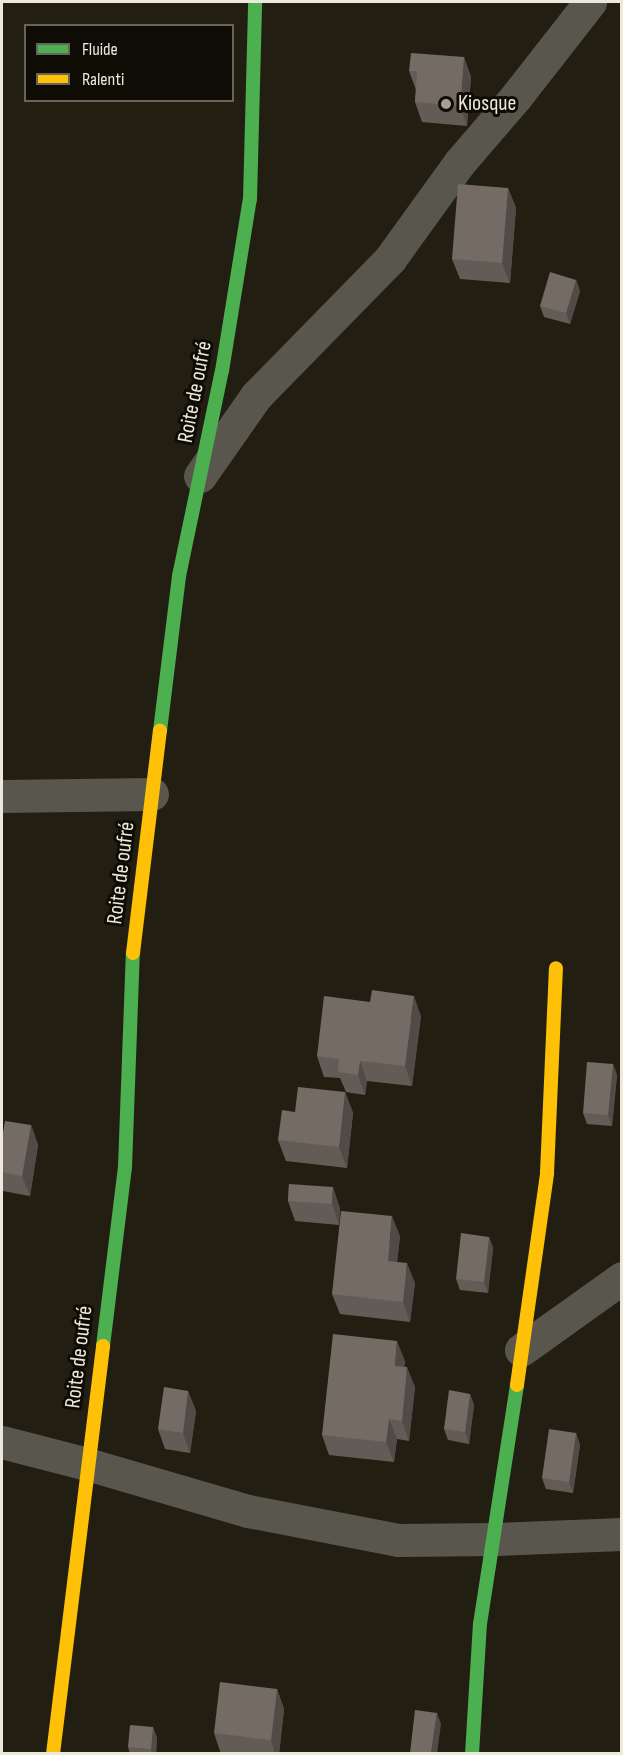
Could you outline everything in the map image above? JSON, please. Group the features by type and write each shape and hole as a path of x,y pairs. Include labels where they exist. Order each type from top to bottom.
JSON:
{"street":[{"name":"Roite de oufré","path":"53,1754 125,1167 133,952 179,576 222,371 250,199 255,2"},
{"path":"200,476 256,396 390,259 460,162 515,98 590,2"},
{"path":"2,796 152,794"},
{"path":"472,1754 480,1624 495,1539 547,1173 556,968"},
{"path":"521,1350 621,1278"},
{"path":"2,1442 248,1511 387,1538 495,1539 621,1534"}],"building":[{"path":"411,53 464,57 460,106 415,102 417,71 409,71"},
{"path":"458,184 508,188 502,263 452,259"},
{"path":"550,272 576,280 566,313 540,306"},
{"path":"372,990 414,996 405,1066 360,1061 358,1075 338,1072 339,1059 317,1056 324,996 370,1002"},
{"path":"587,1062 613,1064 608,1115 583,1113"},
{"path":"298,1087 345,1092 339,1147 278,1140 282,1110 295,1112"},
{"path":"5,1121 31,1125 22,1176 2,1172 2,1139"},
{"path":"289,1184 333,1187 332,1204 288,1201"},
{"path":"341,1211 392,1216 388,1261 407,1263 403,1302 332,1294"},
{"path":"461,1233 489,1237 484,1282 456,1279"},
{"path":"333,1334 397,1341 395,1366 407,1367 402,1421 389,1419 386,1442 322,1435"},
{"path":"164,1387 188,1391 183,1433 158,1429"},
{"path":"449,1390 470,1394 465,1432 444,1429"},
{"path":"549,1429 576,1433 569,1482 542,1478"},
{"path":"220,1682 277,1689 271,1740 214,1733"},
{"path":"415,1710 437,1713 431,1754 410,1753"},
{"path":"130,1725 153,1727 151,1749 128,1747"}],"traffic: fast":[{"path":"160,731 179,576 222,371 250,199 255,2"},
{"path":"103,1346 125,1167 133,953"},
{"path":"472,1754 480,1624 517,1385"}],"traffic: slow":[{"path":"133,953 160,731"},
{"path":"517,1385 547,1173 556,968"},
{"path":"53,1754 103,1346"}],"place":[{"name":"Kiosque","path":"446,104"}]}
